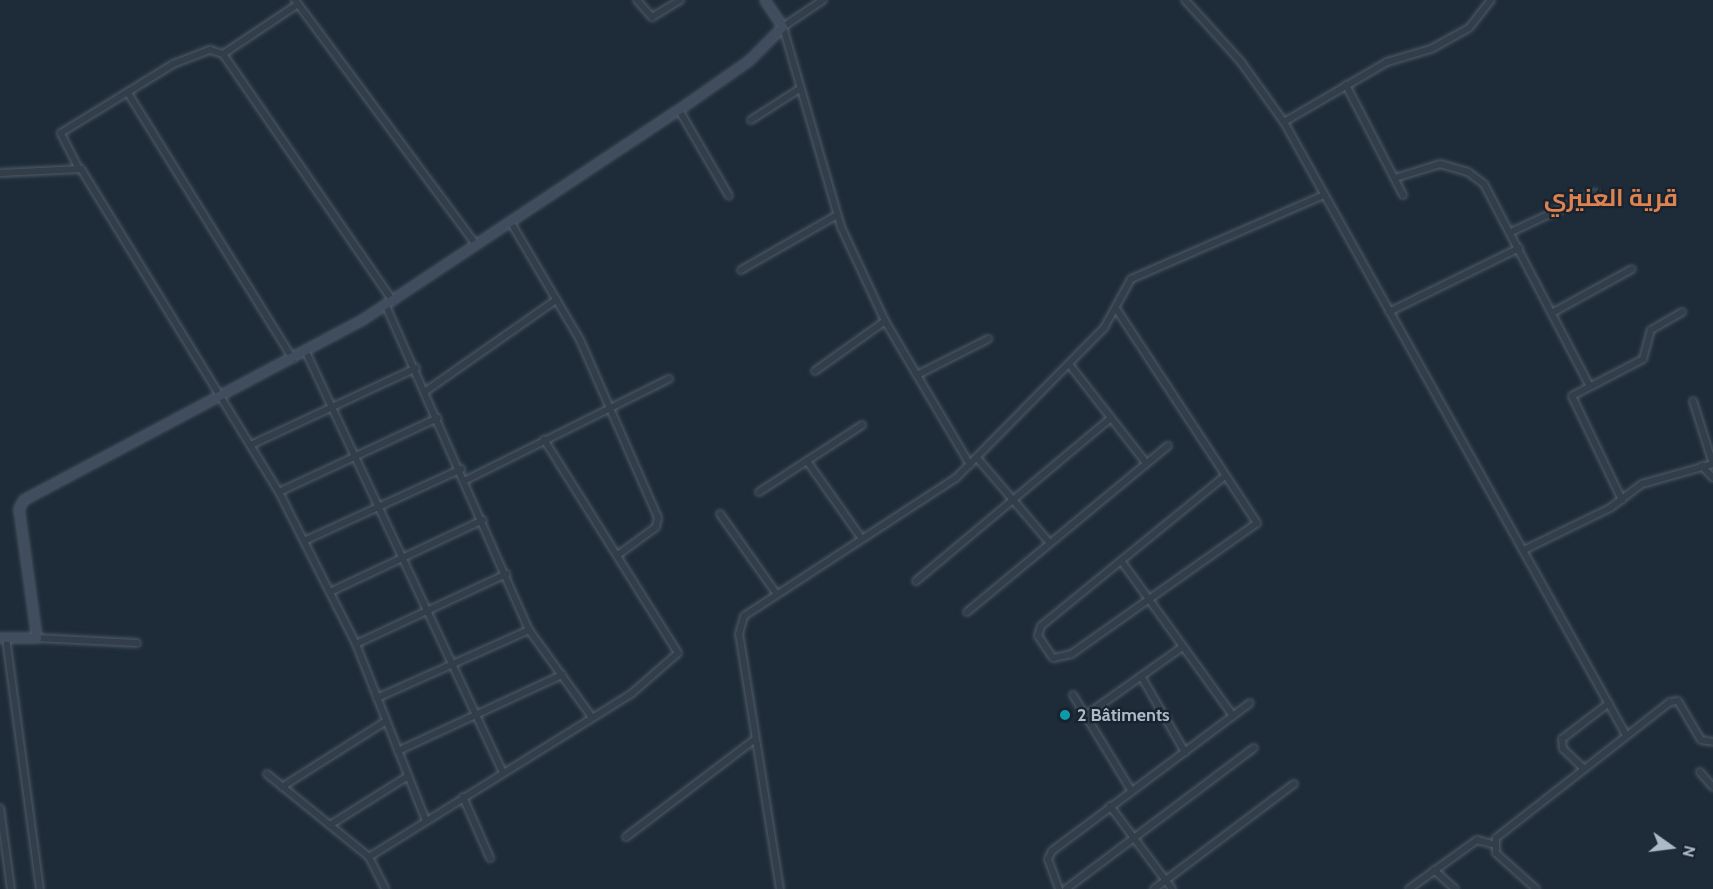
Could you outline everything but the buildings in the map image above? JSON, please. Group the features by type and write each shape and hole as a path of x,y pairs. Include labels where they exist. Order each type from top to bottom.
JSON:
{"street":[{"path":"637,0 652,17 680,0"},
{"path":"765,0 783,27 853,263 970,465"},
{"path":"37,638 20,504 294,359 389,304 749,61 783,27 823,0"},
{"path":"1185,0 1241,62 1284,122 1322,196 1524,550 1626,735"},
{"path":"1284,122 1346,85 1450,39 1478,21 1491,0"},
{"path":"426,821 356,644 279,492 225,396 59,135 203,51 224,54 296,2 476,245"},
{"path":"224,54 389,304 529,630 591,716"},
{"path":"1346,85 1403,195"},
{"path":"750,120 801,88"},
{"path":"128,93 294,359"},
{"path":"679,110 729,196"},
{"path":"1395,178 1440,164 1468,172 1484,184 1589,385"},
{"path":"0,173 78,166"},
{"path":"1510,232 1595,193"},
{"path":"780,889 739,626 744,616 978,459 1117,310 1131,279 1322,196"},
{"path":"741,270 837,215"},
{"path":"510,221 556,300 610,407 658,524 619,554"},
{"path":"1389,312 1519,248"},
{"path":"1552,313 1632,269"},
{"path":"426,391 556,300"},
{"path":"1117,310 1225,476 1256,518 1255,528 1061,659 1053,658 1038,636 1041,626 1225,476"},
{"path":"1622,500 1573,405 1572,396 1589,385 1643,359 1651,330 1682,312"},
{"path":"815,370 885,321"},
{"path":"917,375 988,339"},
{"path":"306,352 406,556 503,772"},
{"path":"1069,364 1146,463"},
{"path":"253,444 416,368"},
{"path":"466,480 544,439 669,380"},
{"path":"1524,550 1622,500 1642,484 1713,464 1693,401"},
{"path":"279,492 438,418"},
{"path":"916,581 1111,418"},
{"path":"759,492 862,425"},
{"path":"369,857 591,716 631,694 678,653 619,554 544,439"},
{"path":"967,612 1168,446"},
{"path":"978,459 1049,542"},
{"path":"807,461 861,539"},
{"path":"1702,466 1713,478"},
{"path":"304,541 460,469"},
{"path":"720,514 776,593"},
{"path":"330,592 483,520"},
{"path":"1122,562 1147,603 1233,716"},
{"path":"356,644 506,574"},
{"path":"377,698 453,662 529,630"},
{"path":"40,889 3,638 137,643"},
{"path":"1085,716 1181,648"},
{"path":"398,752 562,675"},
{"path":"1141,676 1185,752"},
{"path":"1073,695 1131,790"},
{"path":"1492,844 1583,768 1675,700 1701,740 1713,742"},
{"path":"1059,889 1049,855 1131,790 1250,703"},
{"path":"1583,768 1563,749 1562,739 1608,703"},
{"path":"282,787 386,721"},
{"path":"626,837 755,739"},
{"path":"1066,889 1132,837 1254,748"},
{"path":"1700,772 1713,787"},
{"path":"267,774 369,857 385,889"},
{"path":"330,825 408,776"},
{"path":"1154,889 1294,784"},
{"path":"463,797 490,858"},
{"path":"1110,806 1172,889"},
{"path":"0,808 11,889"},
{"path":"1408,889 1480,838 1492,844 1536,889"},
{"path":"1434,870 1455,889"}],"place":[{"name":"2 Bâtiments","path":"1065,715"}],"district":[{"name":"قرية العنيزي","path":"1611,198"}]}
